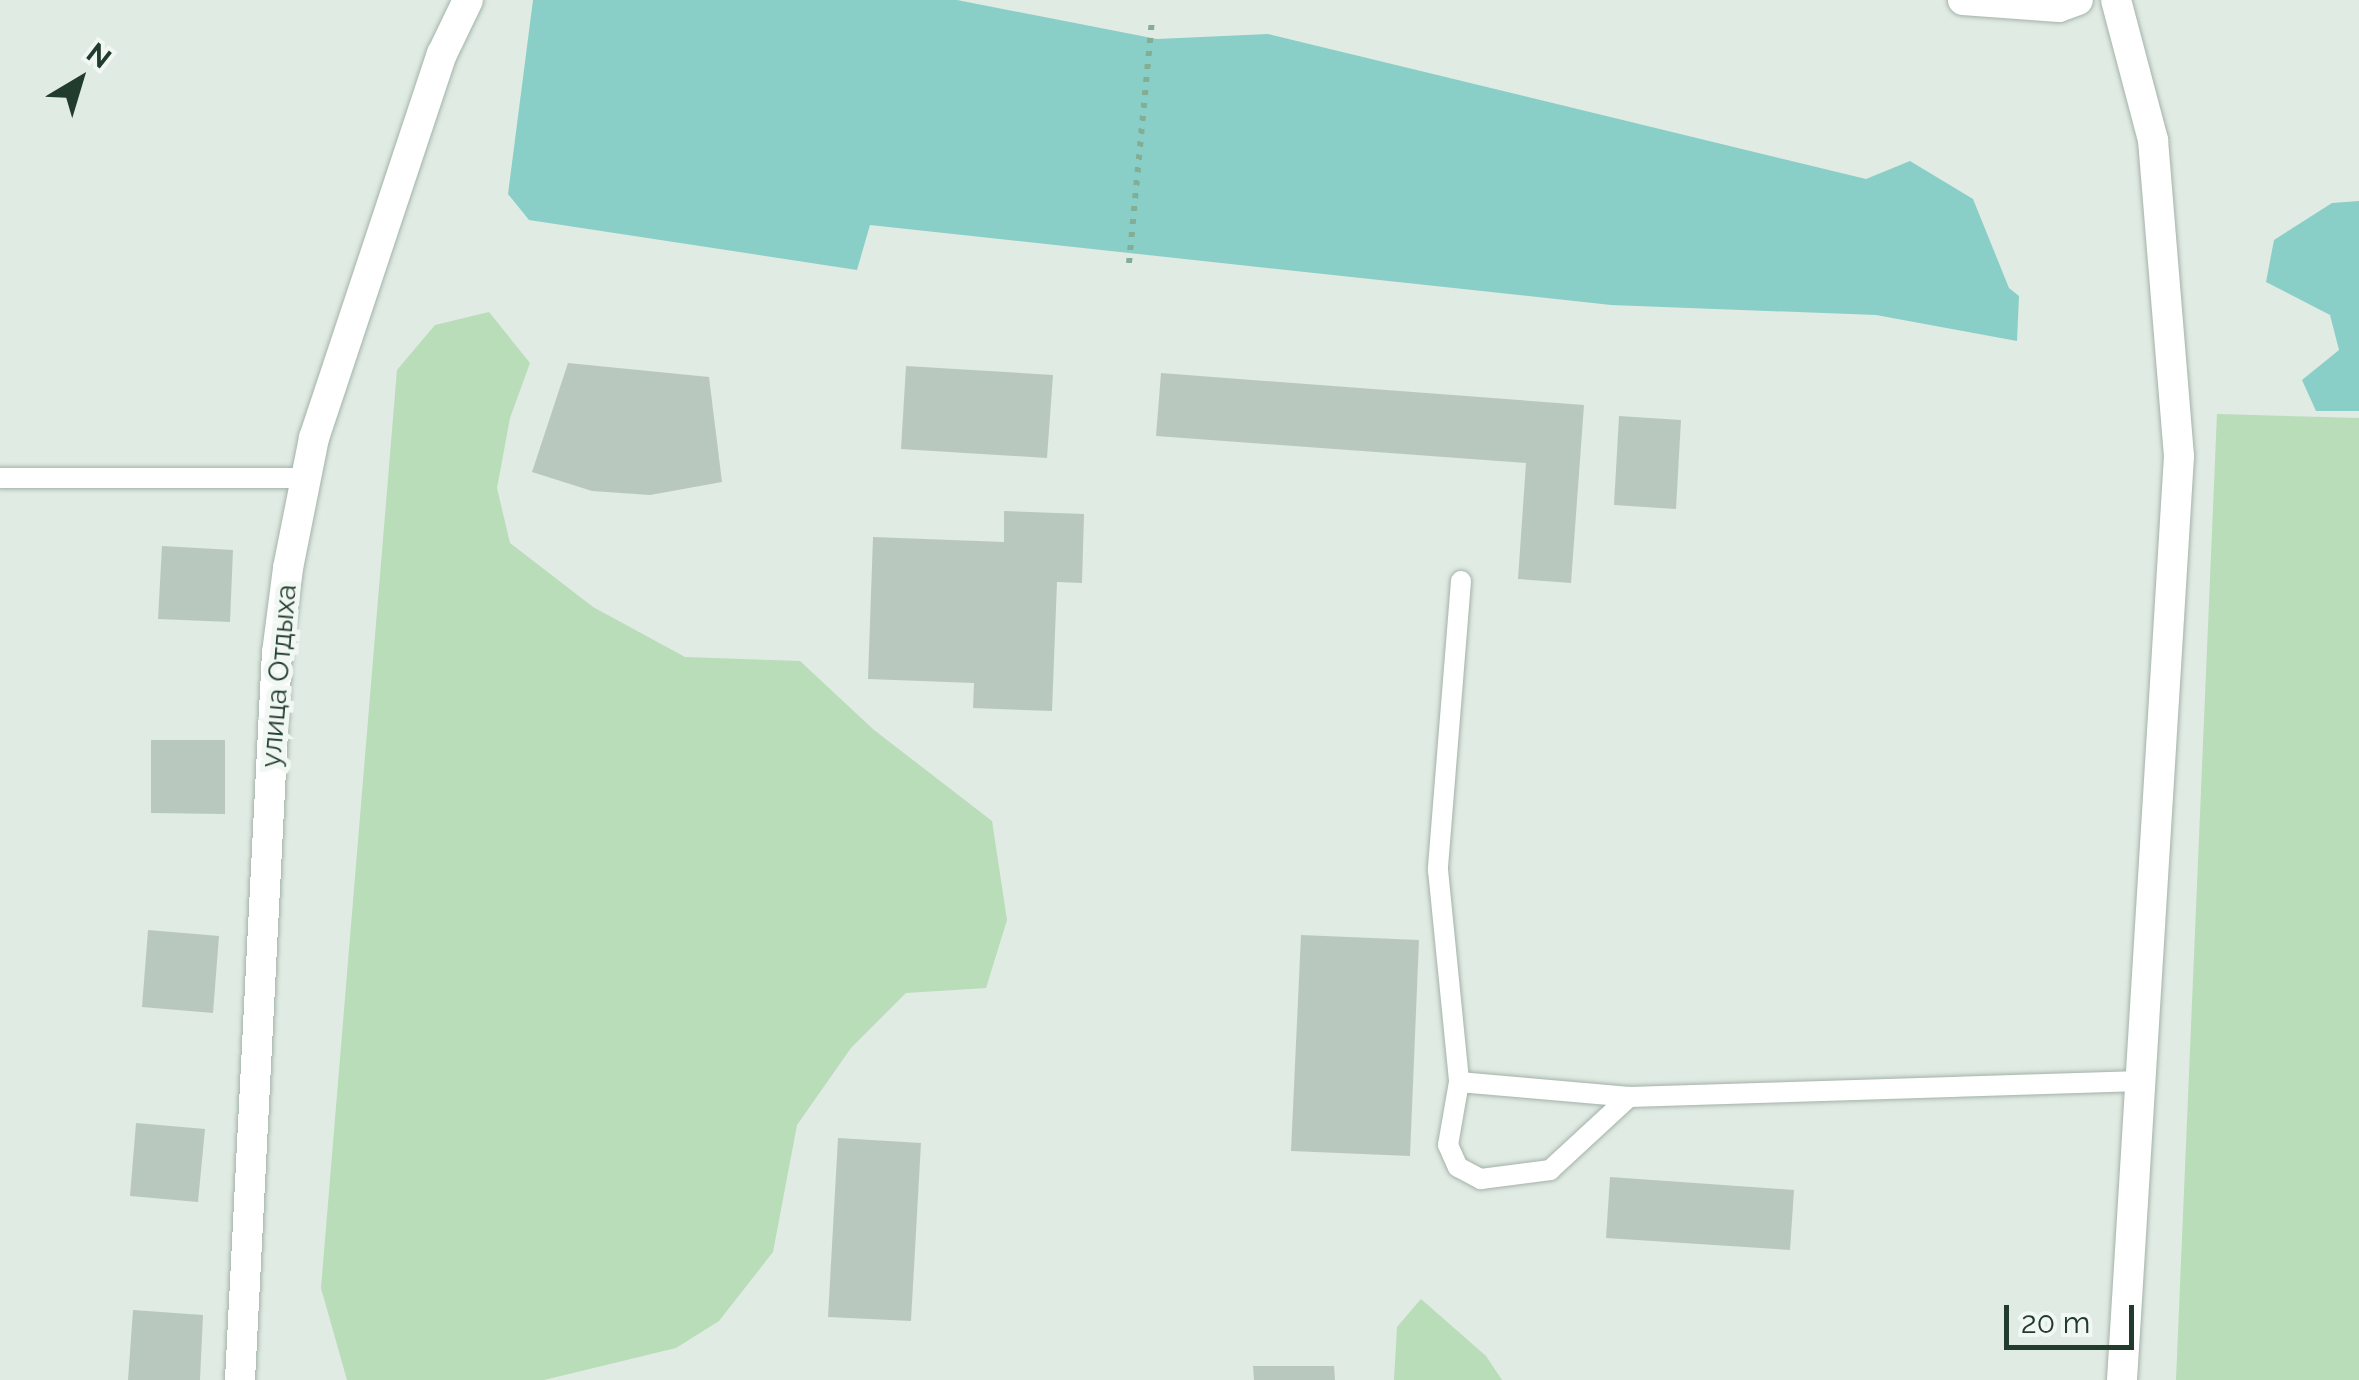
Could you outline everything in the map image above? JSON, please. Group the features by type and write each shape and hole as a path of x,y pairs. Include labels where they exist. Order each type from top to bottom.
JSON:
{"street":[{"name":"улица Отдыха","path":"240,1380 277,653 306,478 442,54 468,0"},
{"path":"1962,0 2059,7 2078,0"},
{"path":"2116,0 2153,140 2179,456 2122,1380"}],"lane":[{"path":"0,478 306,478"},
{"path":"1461,582 1438,870 1459,1082 1448,1145 1458,1167 1481,1179 1550,1170 1629,1096"},
{"path":"1459,1082 1629,1096 2140,1082"}],"path":[{"path":"1129,263 1152,20"}],"green space":[{"path":"489,312 530,363 510,418 497,488 510,543 593,607 685,657 800,661 874,730 992,821 1007,920 986,988 906,993 851,1048 797,1125 773,1252 719,1321 676,1348 544,1380 347,1380 321,1288 397,370 435,325"},
{"path":"2217,414 2359,418 2359,1380 2176,1380"},
{"path":"1421,1299 1486,1356 1502,1380 1394,1380 1397,1327"}],"water":[{"path":"533,0 957,0 1157,39 1268,34 1866,179 1910,161 1973,199 2009,288 2019,296 2017,341 1876,315 1611,305 870,225 857,270 529,220 508,194"},
{"path":"2359,201 2359,411 2316,411 2302,380 2339,350 2330,315 2266,282 2274,240 2332,203"}],"building":[{"path":"568,363 709,377 722,482 650,495 592,491 532,472"},
{"path":"906,366 1053,375 1047,458 901,449"},
{"path":"1161,373 1584,405 1571,583 1518,579 1526,463 1156,436"},
{"path":"1619,416 1681,420 1676,509 1614,505"},
{"path":"1004,511 1084,514 1082,583 1057,582 1052,711 973,708 974,683 868,679 873,537 1004,542"},
{"path":"162,546 233,550 230,622 158,619"},
{"path":"151,740 225,740 225,814 151,813"},
{"path":"148,930 219,936 213,1013 142,1007"},
{"path":"1301,935 1419,940 1410,1156 1291,1151"},
{"path":"136,1123 205,1129 198,1202 130,1196"},
{"path":"838,1138 921,1143 911,1321 828,1317"},
{"path":"1610,1177 1794,1190 1790,1250 1606,1238"},
{"path":"133,1310 203,1315 200,1380 128,1380"},
{"path":"1253,1366 1334,1366 1335,1380 1254,1380"}]}
